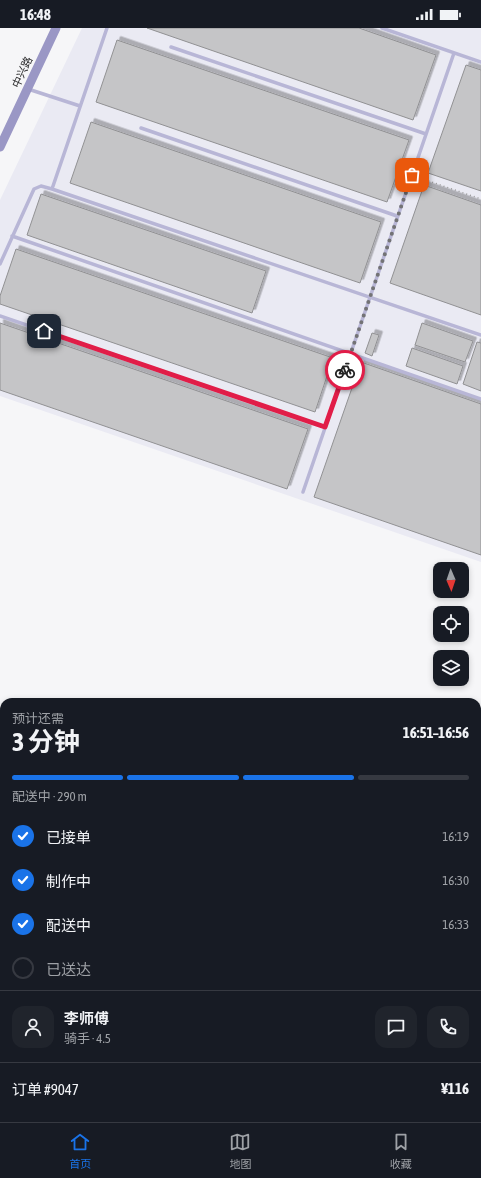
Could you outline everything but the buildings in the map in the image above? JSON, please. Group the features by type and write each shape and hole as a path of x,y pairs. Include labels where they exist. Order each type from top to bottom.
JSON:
{"street":[{"name":"中兴路","path":"0,147 56,28"}],"lane":[{"path":"52,189 107,28"},
{"path":"382,28 395,30 481,62"},
{"path":"171,47 426,134"},
{"path":"303,492 454,53"},
{"path":"28,88 80,106"},
{"path":"141,128 397,216"},
{"path":"0,264 34,189 41,186 481,335"},
{"path":"12,236 481,399"},
{"path":"0,316 325,427"}],"path":[{"path":"412,175 481,199"}],"shaded area":[{"path":"82,28 481,28 481,562 0,396 0,200"}],"way so far":[{"path":"345,370 412,175"}],"route":[{"path":"44,331 325,427 345,370"}]}
